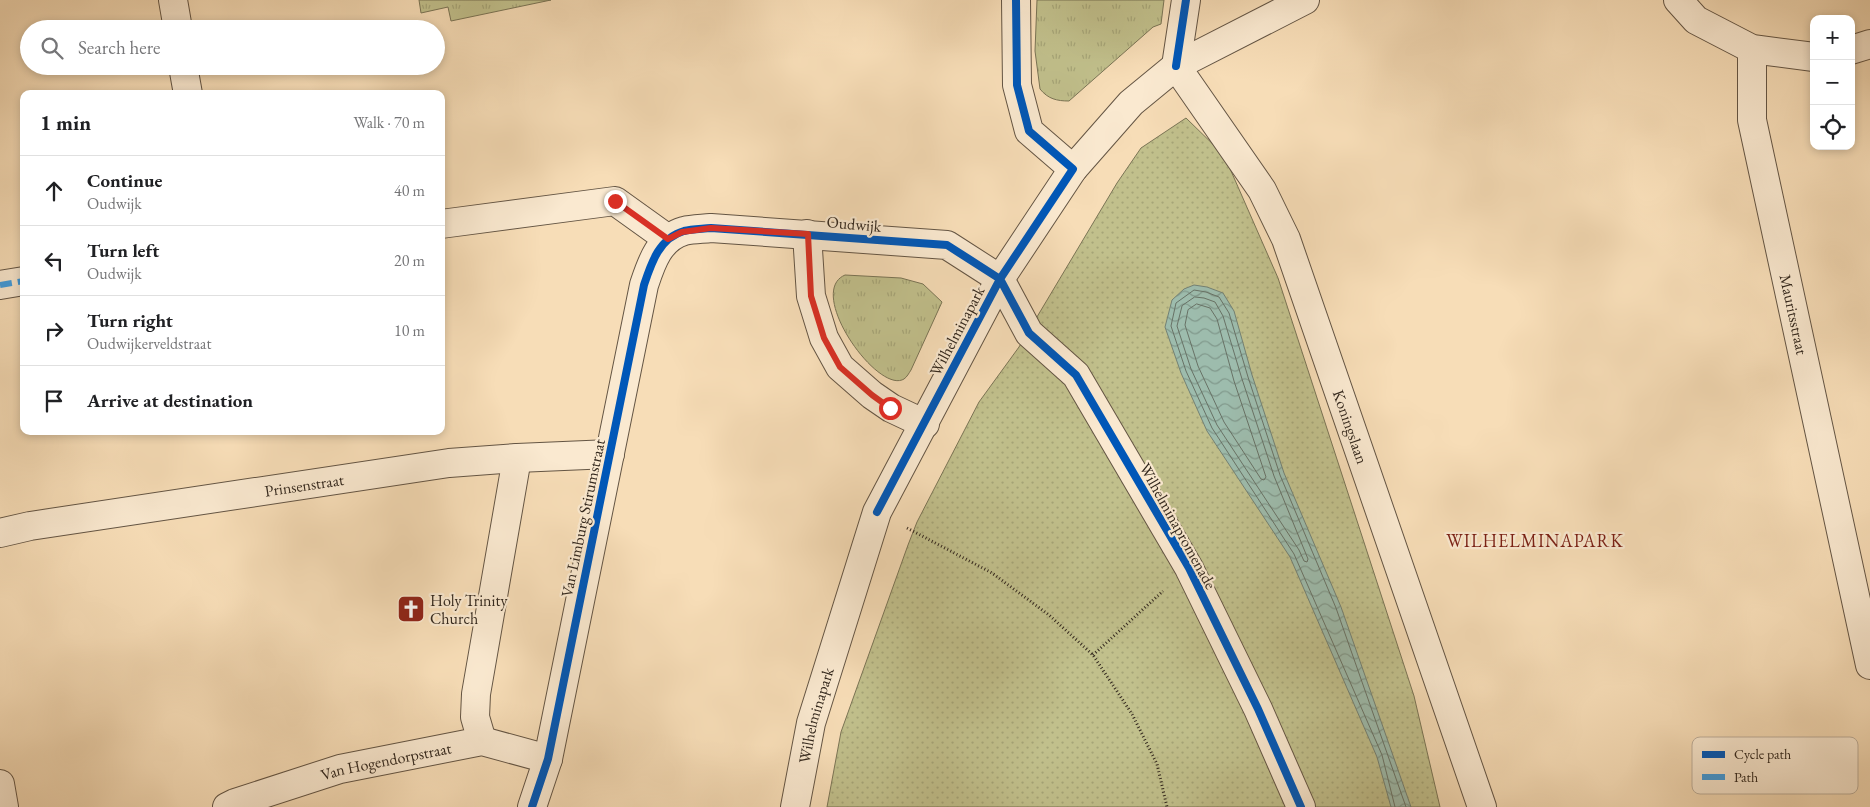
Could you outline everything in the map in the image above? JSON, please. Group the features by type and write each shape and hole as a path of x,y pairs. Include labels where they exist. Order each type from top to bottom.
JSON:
{"street":[{"path":"173,0 176,20"},
{"path":"1016,0 1017,85 1028,131 1073,169"},
{"path":"1176,66 1186,0"},
{"name":"Wilhelminapark","path":"795,807 811,724 877,512 1000,279 1073,169 1131,103 1176,66 1305,0"},
{"path":"1678,0 1696,20 1752,49 1810,56"},
{"path":"1855,49 1870,44"},
{"name":"Mauritsstraat","path":"1752,49 1752,120 1870,665"},
{"name":"Koningslaan","path":"1176,66 1262,190 1286,239 1482,807"},
{"path":"185,75 187,90"},
{"path":"445,223 615,201 668,239"},
{"name":"Oudwijk","path":"668,239 682,232 711,228 947,245 1000,279"},
{"name":"Oudwijk","path":"808,234 811,296 824,338 840,367 890,408 924,424"},
{"name":"Van Limburg Stirumstraat","path":"532,807 548,759 644,285 652,260 668,239"},
{"name":"Wilhelminapromenade","path":"1000,279 1029,333 1076,376 1189,568 1258,709 1301,807"},
{"path":"0,285 20,282"},
{"name":"Prinsenstraat","path":"0,534 30,526 449,463 610,454"},
{"path":"482,741 475,717 476,694 517,458"},
{"name":"Van Hogendorpstraat","path":"227,807 340,769 482,741 548,759"},
{"path":"0,784 4,807"}],"path":[{"path":"877,512 992,573 1049,615 1093,655 1132,714 1157,764 1167,807"},
{"path":"1093,655 1189,568"}],"green space":[{"path":"419,0 551,0 451,21 448,7 421,13"},
{"path":"1037,0 1164,0 1161,24 1153,27 1069,101 1061,101 1046,95 1040,89 1035,51"},
{"path":"1186,118 1224,155 1278,278 1414,696 1440,807 827,807 841,732 908,545 917,522 979,402 1019,347 1117,183 1141,148"},
{"path":"845,275 901,278 923,284 942,302 911,370 904,379 892,380 878,372 863,358 839,320 834,301 835,285"}],"water":[{"path":"1194,285 1207,287 1223,293 1234,311 1252,375 1284,473 1341,607 1411,807 1391,807 1377,757 1290,557 1207,431 1181,373 1165,327 1172,300 1184,289"}],"marked path":[{"path":"0,285 20,282"}],"cycle path":[{"path":"877,512 1000,279 1073,169 1029,131 1017,85 1016,0"},
{"path":"1176,66 1186,0"},
{"path":"532,807 548,759 644,285 657,253 668,239 684,231 711,228 947,245 1000,279 1029,333 1076,375 1189,568 1258,709 1301,807"}],"place":[{"name":"Holy Trinity Church","path":"411,609"}],"district":[{"name":"WILHELMINAPARK","path":"1535,540"}],"route":[{"path":"615,201 668,239 682,232 711,228 808,234 811,296 824,338 840,367 890,408"}]}
